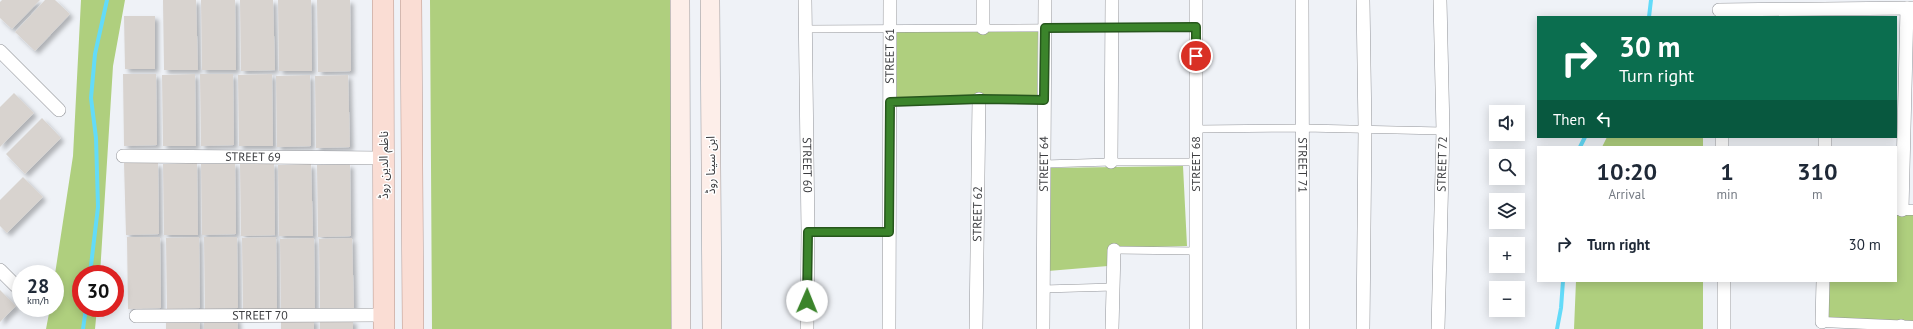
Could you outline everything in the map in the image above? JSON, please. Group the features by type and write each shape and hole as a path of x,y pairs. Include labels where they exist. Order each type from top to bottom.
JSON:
{"main road":[{"name":"ناظم الدین روڈ","path":"383,0 384,322"},
{"path":"411,0 413,329"},
{"path":"680,0 681,329"},
{"name":"ابن سینا روڈ","path":"710,0 712,329"}],"street":[{"name":"STREET 60","path":"805,0 804,29 808,232 807,329"},
{"name":"STREET 61","path":"889,329 890,0"},
{"path":"983,0 983,28"},
{"name":"STREET 64","path":"1043,329 1045,0"},
{"path":"1111,162 1112,0"},
{"name":"STREET 68","path":"1196,0 1196,329"},
{"name":"STREET 71","path":"1302,0 1304,128 1303,329"},
{"path":"1363,329 1365,129 1364,0"},
{"name":"STREET 72","path":"1438,329 1443,131 1440,0"},
{"path":"1720,9 1824,13 1910,8 1904,210"},
{"path":"0,51 59,110"},
{"name":"STREET 62","path":"976,329 980,99"},
{"name":"STREET 69","path":"123,156 384,158"},
{"path":"1112,329 1114,250"},
{"path":"0,270 12,282"},
{"path":"1724,282 1724,329"},
{"path":"1823,282 1822,322 1905,327"},
{"name":"STREET 70","path":"136,316 384,322"}],"lane":[{"path":"804,29 1196,27"},
{"path":"890,102 980,99 1044,100"},
{"path":"1196,129 1304,128 1443,131"},
{"path":"1044,164 1196,162"},
{"path":"808,232 889,232"},
{"path":"1114,250 1196,251"},
{"path":"1043,289 1114,287"}],"green space":[{"path":"81,0 125,0 113,66 101,265 72,265 72,317 96,317 95,329 46,329 48,317 64,317 64,265 56,265 73,156"},
{"path":"430,0 672,0 674,329 432,329"},
{"path":"894,30 1038,32 1037,98 893,97"},
{"path":"1606,138 1703,138 1703,146 1602,146"},
{"path":"1183,166 1187,246 1111,248 1108,266 1048,271 1049,168"},
{"path":"1897,215 1913,215 1913,321 1827,318 1827,282 1897,282"},
{"path":"1576,282 1703,282 1703,329 1574,329"}],"building":[{"path":"2,0 40,0 12,29 0,18 0,2"},
{"path":"45,0 55,0 70,14 35,51 15,32"},
{"path":"163,0 196,0 198,70 164,70"},
{"path":"201,0 235,0 236,70 202,70"},
{"path":"240,0 273,0 275,70 241,71"},
{"path":"278,0 311,0 312,71 279,71"},
{"path":"317,0 350,0 351,71 318,72"},
{"path":"124,16 155,16 155,69 125,69"},
{"path":"123,74 156,74 157,145 124,146"},
{"path":"195,74 196,146 163,146 162,75"},
{"path":"200,74 233,74 234,145 201,146"},
{"path":"272,74 273,146 239,146 238,75"},
{"path":"310,75 311,146 277,147 276,76"},
{"path":"348,75 350,147 316,148 315,76"},
{"path":"14,93 34,113 0,147 0,107"},
{"path":"42,118 61,138 25,174 6,154"},
{"path":"124,163 158,163 159,234 126,235"},
{"path":"197,163 198,235 164,235 163,164"},
{"path":"235,163 236,234 202,235 201,164"},
{"path":"274,163 275,235 241,236 240,164"},
{"path":"311,164 313,236 279,236 278,165"},
{"path":"350,164 351,236 318,237 317,165"},
{"path":"23,177 43,197 7,233 0,226 0,200"},
{"path":"127,237 160,237 161,308 128,309"},
{"path":"199,237 200,308 167,309 166,238"},
{"path":"204,237 237,237 238,308 205,309"},
{"path":"276,237 277,309 243,309 242,238"},
{"path":"314,238 315,309 281,310 280,239"},
{"path":"352,238 354,310 320,310 319,239"},
{"path":"0,290 12,302 12,310 0,322"},
{"path":"199,318 200,329 166,329 166,319"},
{"path":"237,318 238,329 204,329 204,319"},
{"path":"314,319 314,329 281,329 281,320"},
{"path":"320,320 353,320 353,329 320,329"}],"waterway":[{"path":"91,265 98,207 96,138 91,98 95,54 107,0"},
{"path":"1649,16 1651,0"},
{"path":"1580,146 1584,138"},
{"path":"1557,329 1561,308 1563,282"},
{"path":"83,329 85,317"}],"route":[{"path":"807,301 808,232 889,232 890,102 980,99 1044,100 1045,28 1196,27 1196,56"}]}
